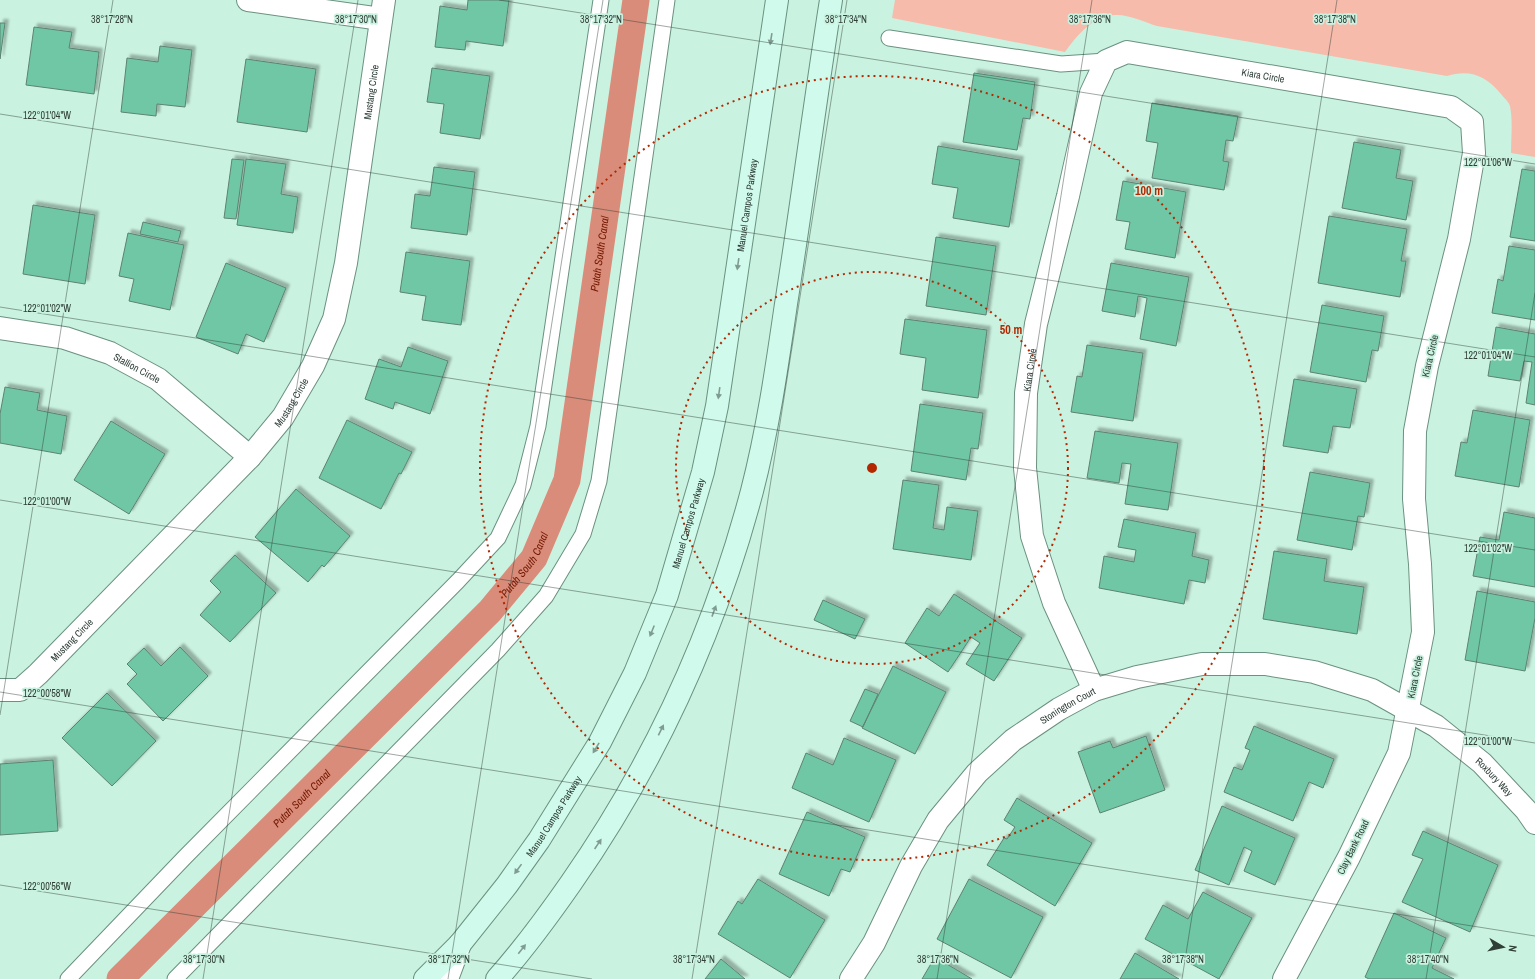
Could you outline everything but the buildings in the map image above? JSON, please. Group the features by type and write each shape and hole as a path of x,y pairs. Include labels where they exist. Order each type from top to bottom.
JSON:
{"main road":[{"name":"Manuel Campos Parkway","path":"425,979 460,944 507,886 539,840 600,742 635,673 667,595 703,472 718,406 777,0"},
{"path":"497,979 554,907 601,840 651,752 689,672 714,612 752,490 770,414 831,0"}],"street":[{"path":"248,0 382,9"},
{"name":"Mustang Circle","path":"0,690 20,690 38,674 250,457 283,417 313,366 334,319 346,263 382,9"},
{"name":"Kiara Circle","path":"1094,690 1054,604 1032,536 1025,468 1026,393 1036,324 1068,196 1091,93 1106,61 1127,52 1451,106 1472,122 1474,153 1459,239 1427,366 1415,431 1414,499 1420,564 1423,632 1408,710"},
{"name":"Stallion Circle","path":"0,328 64,338 110,353 158,379 250,457"},
{"name":"Stonington Court","path":"851,979 874,943 912,866 938,820 977,773 1013,740 1059,709 1094,690 1137,677 1202,664 1264,664 1314,672 1372,690 1408,710"},
{"name":"Roxbury Way","path":"1408,710 1436,726 1482,763 1526,810 1535,823"},
{"name":"Clay Bank Road","path":"1284,979 1349,857 1399,753 1408,710"},
{"path":"447,979 460,944"}],"lane":[{"path":"68,979 452,587 498,538 523,485 538,426 600,0"},
{"path":"175,979 498,650 546,596 583,534 599,481 667,0"},
{"path":"889,38 1061,64 1106,61"}],"shaded area":[{"path":"895,0 1535,0 1535,157 1511,153 1512,124 1509,104 1489,83 1470,74 1463,73 1447,76 1157,26 1122,15 1101,18 1094,22 1075,39 1065,52 892,18"}],"waterway":[{"name":"Putah South Canal","path":"120,979 490,611 534,558 567,480 636,0"}]}
